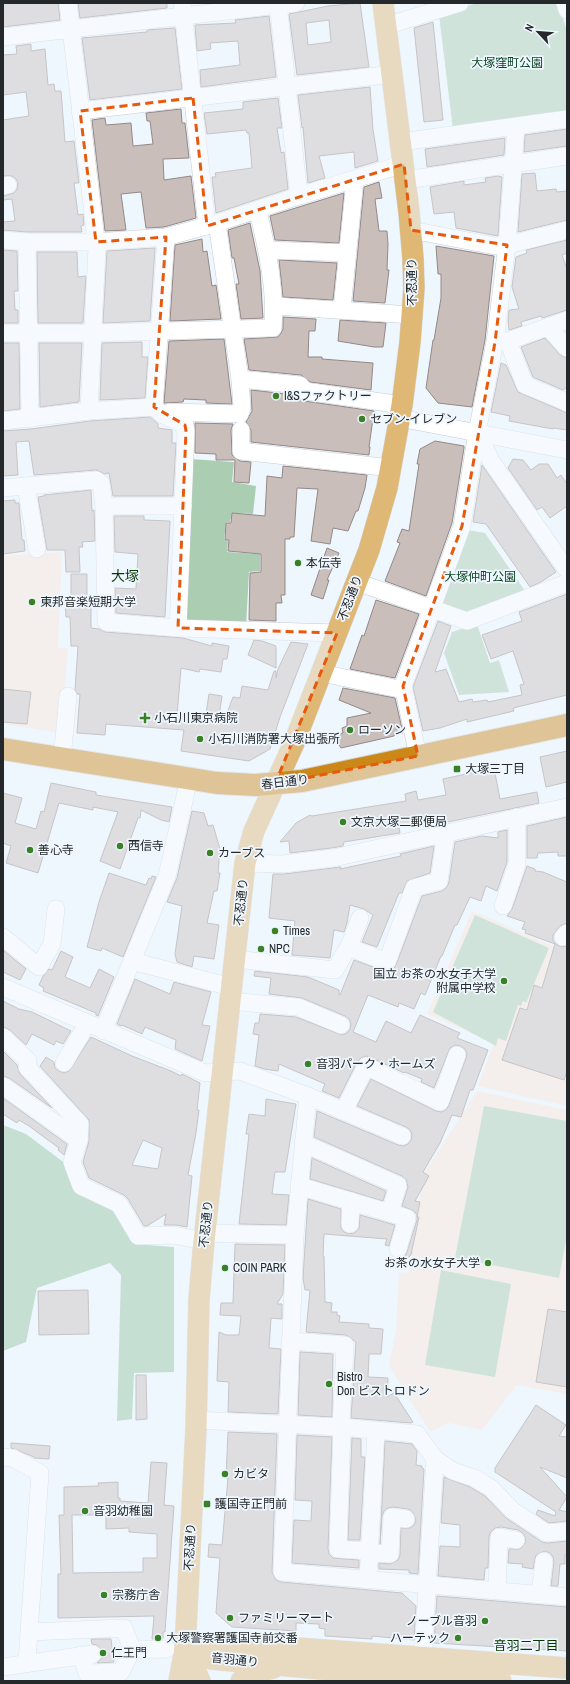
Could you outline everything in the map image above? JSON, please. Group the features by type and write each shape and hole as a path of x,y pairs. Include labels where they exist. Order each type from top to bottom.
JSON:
{"highway":[{"name":"春日通り","path":"3,749 189,779 238,785 275,784 302,781 566,724"}],"main road":[{"name":"不忍通り","path":"200,1681 176,1649 196,1420 199,1298 204,1237 245,863 254,831 294,743 357,582 378,522 391,468 401,412 410,342 414,281 411,230 383,3"},
{"name":"音羽通り","path":"176,1649 217,1642 501,1681"},
{"name":"音羽通り","path":"176,1649 211,1659 354,1672 567,1668"},
{"path":"176,1649 179,1681"},
{"path":"241,1681 257,1672 271,1668 304,1667"}],"street":[{"path":"68,3 97,248 89,411"},
{"path":"3,37 71,29 183,9 296,3"},
{"path":"386,26 460,3"},
{"path":"565,3 567,10"},
{"path":"279,4 299,196"},
{"path":"3,421 89,411 159,411 240,414 242,408 240,378 234,329 212,225 193,98 183,9"},
{"path":"80,111 392,74"},
{"path":"401,142 516,128 567,119"},
{"path":"418,756 403,686 462,526 477,432 501,341 516,128"},
{"path":"3,240 27,242 96,242 166,236 212,225 258,211 299,196 355,180 404,172 514,164 567,156"},
{"path":"342,310 355,180"},
{"path":"3,334 273,328 275,306 267,250 258,211"},
{"path":"411,230 495,246 507,246 567,230"},
{"path":"159,411 159,331 166,236"},
{"path":"27,242 30,419"},
{"path":"267,250 348,253"},
{"path":"275,306 412,315"},
{"path":"501,341 567,320"},
{"path":"548,327 567,348"},
{"path":"501,341 525,385 567,403"},
{"path":"240,378 300,385 305,391 401,412 477,432 567,450"},
{"path":"159,411 185,425 178,628"},
{"path":"241,430 241,451 391,468"},
{"path":"477,432 491,461 567,570"},
{"path":"3,488 96,480 101,483 104,506 106,622 178,628 337,633"},
{"path":"26,486 37,549"},
{"path":"104,506 183,506"},
{"path":"357,582 467,621 567,583"},
{"path":"322,673 404,690"},
{"path":"62,759 68,696"},
{"path":"103,1031 167,876 189,779"},
{"path":"245,863 283,864 333,858 446,832 567,807"},
{"path":"503,906 517,864 517,817"},
{"path":"348,947 387,962 414,888 439,881 446,832"},
{"path":"3,937 39,967 52,944 56,909"},
{"path":"235,959 334,970 348,947 360,918"},
{"path":"132,961 230,994 298,1007 342,1025"},
{"path":"3,987 103,1031 205,1073 240,1071 308,1096 402,1136"},
{"path":"64,1062 87,1024"},
{"path":"3,1037 28,1061 28,1067 80,1124 79,1140 72,1162 81,1186 119,1204 138,1236 174,1235 204,1237 295,1235"},
{"path":"344,1111 366,1066 440,1102 457,1055"},
{"path":"3,1086 79,1140"},
{"path":"308,1096 295,1235 282,1572 567,1597"},
{"path":"303,1143 398,1185 390,1213"},
{"path":"299,1186 407,1218 398,1249"},
{"path":"350,1224 351,1201"},
{"path":"290,1341 345,1345 338,1549 390,1554 398,1520 371,1520"},
{"path":"196,1420 376,1430 417,1434 435,1459 453,1471 474,1478 491,1488 512,1510 542,1530 547,1533 567,1531"},
{"path":"368,1580 376,1430"},
{"path":"3,1457 13,1458 40,1473 29,1632 10,1665"},
{"path":"422,1671 435,1459"},
{"path":"497,1591 499,1537 516,1540"},
{"path":"540,1595 544,1561"},
{"path":"10,1665 87,1655 87,1673 121,1672 132,1650 124,1628 29,1632"},
{"path":"132,1650 176,1649"}],"highlighted area":[{"path":"193,98 207,226 404,164 411,230 507,245 495,342 462,526 403,686 418,756 275,784 337,633 178,628 186,431 185,425 154,407 166,237 96,242 80,111"}],"shaded area":[{"name":"東邦音楽短期大学","path":"62,552 58,647 68,649 61,733 3,724 3,556"},
{"name":"国立 お茶の水女子大学 附属中学校","path":"472,911 551,945 560,947 567,940 567,1106 478,1086 494,1043 427,1014"},
{"name":"お茶の水女子大学","path":"477,1091 567,1110 567,1394 517,1385 482,1430 449,1423 430,1432 389,1366 396,1331 399,1272 409,1273 423,1175"}],"green space":[{"name":"大塚窪町公園","path":"477,3 558,3 567,31 567,114 453,130 439,15"},
{"path":"190,459 234,462 232,482 256,486 253,514 232,513 230,522 226,522 224,540 228,541 227,552 260,554 260,571 249,572 246,626 185,624"},
{"name":"大塚仲町公園","path":"468,530 485,533 525,591 468,613 440,603"},
{"path":"477,624 490,663 499,660 509,692 459,695 444,653 452,632"},
{"path":"475,915 549,948 526,1003 523,1001 521,1006 518,1005 506,1041 498,1038 496,1046 433,1012"},
{"path":"484,1106 567,1121 567,1235 559,1278 455,1258"},
{"path":"3,1125 26,1134 66,1164 116,1209 134,1244 174,1247 174,1372 134,1373 132,1419 117,1421 121,1275 110,1263 37,1288 26,1342 3,1351"},
{"path":"441,1270 511,1284 495,1377 425,1365"}],"building":[{"path":"3,3 58,3 60,20 3,27"},
{"path":"78,3 167,3 167,8 80,18"},
{"path":"360,3 369,67 297,75 289,14 328,6","holes":["329,20 331,42 308,45 306,23"]},
{"path":"269,16 276,77 201,87 200,70 240,65 238,41 210,43 211,49 197,51 195,25 236,23 235,20"},
{"path":"433,22 443,120 424,122 414,28"},
{"path":"175,28 182,89 90,100 82,38"},
{"path":"31,44 31,51 45,49 48,85 54,84 55,91 61,91 65,142 74,141 79,183 74,183 78,215 83,214 84,225 81,226 82,232 27,232 3,230 3,222 15,221 12,199 3,200 3,196 14,193 17,189 18,183 12,176 3,176 3,120 29,116 26,92 3,95 3,55 17,54 16,46"},
{"path":"370,87 373,130 378,161 355,168 354,152 319,156 325,178 308,183 303,127 302,128 298,95"},
{"path":"278,98 282,128 277,128 281,153 284,152 288,189 216,213 212,177 216,177 215,173 252,168 249,133 247,133 246,130 207,134 204,113 243,109 243,102"},
{"path":"181,109 182,123 185,123 189,158 163,159 164,180 191,176 196,218 164,227 146,228 141,192 121,194 126,230 105,231 92,120 105,118 106,125 131,123 133,146 153,144 150,121 147,121 146,113"},
{"path":"567,129 567,146 524,152 525,135"},
{"path":"505,138 504,155 427,167 425,149"},
{"path":"535,173 537,191 556,189 557,192 567,191 567,220 518,232 522,174"},
{"path":"498,176 502,177 498,236 456,228 454,212 434,214 430,187 464,181 464,185 486,182 485,178"},
{"path":"379,182 382,198 375,199 379,231 387,231 388,244 387,270 389,270 385,303 353,301 364,187"},
{"path":"344,193 339,243 275,240 270,216"},
{"path":"250,223 260,271 263,318 241,319 236,284 239,284 234,258 232,258 228,230"},
{"path":"202,239 203,252 207,251 212,286 216,285 221,319 170,321 175,245"},
{"path":"567,240 567,253 562,255 567,269 567,310 542,318 541,316 521,322 522,326 509,330 509,310 519,309 512,287 516,257 527,253 526,250"},
{"path":"436,246 494,256 485,340 472,407 438,403 426,388 441,298 441,274 438,274"},
{"path":"155,248 150,321 103,323 107,251"},
{"path":"3,250 17,251 18,291 14,291 15,310 18,310 18,323 3,323"},
{"path":"37,252 77,252 78,277 86,276 83,323 38,323"},
{"path":"279,260 337,263 333,300 283,297"},
{"path":"283,317 316,319 315,331 309,331 308,357 322,357 322,359 373,363 371,390 310,382 301,375 249,370 244,339 278,337 283,329"},
{"path":"340,320 386,323 383,347 338,341"},
{"path":"545,338 560,355 567,358 567,387 563,390 533,377 521,347"},
{"path":"224,339 232,404 206,403 206,400 184,399 183,402 164,403 169,341"},
{"path":"142,342 142,357 148,357 145,398 100,400 102,343"},
{"path":"3,343 19,343 20,409 3,411"},
{"path":"39,343 82,343 79,402 40,407"},
{"path":"501,363 506,365 518,392 567,413 567,430 509,421 510,416 491,412"},
{"path":"251,390 295,395 304,401 374,411 369,455 251,442 251,430 246,422 252,411"},
{"path":"150,417 158,424 158,428 172,430 172,443 176,443 173,496 113,496 109,473 105,474 96,470 34,475 29,441 16,442 18,475 3,476 3,431 31,429 90,421"},
{"path":"195,423 233,424 231,430 232,455 240,461 251,462 249,483 234,482 235,460 216,460 216,454 195,453"},
{"path":"435,441 464,446 464,448 452,523 426,596 385,581 400,543 397,542 402,529 409,531 420,449"},
{"path":"513,459 523,460 531,470 539,464 548,464 557,478 561,475 567,484 567,506 550,518 542,507 537,510 508,468"},
{"path":"482,465 556,572 530,587 486,524 473,522"},
{"path":"283,466 367,475 365,488 358,511 356,511 348,531 333,528 330,544 311,541 318,489 297,488 294,537 285,539 285,595 281,595 282,603 276,603 276,621 249,620 250,573 261,572 261,554 228,551 229,540 225,540 226,523 231,523 232,513 265,516 267,476 282,478"},
{"path":"91,490 92,511 94,510 95,541 82,542 83,547 79,547 80,572 66,572 65,550 47,550 38,497"},
{"path":"15,500 15,503 19,503 22,540 24,540 25,551 3,554 3,501"},
{"path":"114,516 144,516 144,520 170,521 165,617 116,613 115,588 136,589 138,554 115,552"},
{"path":"327,548 339,553 327,580 329,580 323,599 311,595"},
{"path":"71,574 87,574 87,598 91,598 91,628 99,629 105,632 183,638 212,646 212,643 229,646 227,659 223,659 221,672 200,669 199,672 181,668 177,716 205,720 209,694 222,696 218,723 223,724 233,697 240,698 242,686 268,690 274,671 276,671 276,678 278,669 291,642 308,644 280,717 270,749 249,761 181,751 184,730 106,724 105,735 77,733 80,694 77,694 75,690 78,646 71,646 70,617 66,617 65,599 71,598"},
{"path":"567,594 567,695 513,708 514,711 467,722 467,719 440,728 423,731 413,687 438,621 451,626 435,672 446,669 459,702 472,699 473,702 487,700 488,702 522,695 520,685 524,684 513,651 491,659 482,635 522,621 519,612"},
{"path":"376,600 419,614 395,678 350,669 362,635 364,636"},
{"path":"254,640 276,646 276,668 248,655"},
{"path":"343,688 395,698 403,733 341,748 333,735 343,733 342,728 347,726 347,718 371,713 339,700"},
{"path":"3,689 31,692 27,724 3,722"},
{"path":"567,751 567,782 546,787 540,757"},
{"path":"494,768 500,799 537,792 539,803 424,828 423,822 399,827 400,833 344,842 343,846 331,848 290,853 289,841 280,842 296,823 310,815 312,816 406,801 405,794 416,791 418,800 446,795 443,779"},
{"path":"51,783 96,792 96,795 172,807 169,822 161,820 141,810 140,818 138,818 120,869 100,861 118,812 93,807 93,810 59,803 38,873 6,863 11,846 3,843 3,793 22,798 15,823 36,829 41,811 44,812"},
{"path":"192,811 204,813 208,826 213,825 220,849 218,873 220,873 217,891 214,891 207,923 219,925 214,959 194,956 192,967 177,962 175,954 182,906 167,902 177,878"},
{"path":"567,817 567,856 558,856 558,852 538,853 537,858 527,858 527,826"},
{"path":"507,830 507,862 497,891 486,886 481,901 470,897 457,925 455,925 425,995 421,993 414,1009 399,1003 398,1007 368,995 353,1032 376,1042 386,1021 411,1033 420,1015 460,1033 457,1038 488,1050 473,1090 470,1090 461,1117 452,1115 440,1143 423,1172 429,1176 415,1201 420,1202 417,1217 414,1211 402,1206 408,1187 406,1179 314,1137 317,1111 398,1145 403,1146 408,1144 412,1135 410,1130 406,1127 357,1106 371,1079 436,1111 441,1112 446,1110 449,1105 466,1058 467,1054 465,1049 455,1045 450,1048 434,1088 421,1082 422,1079 405,1072 404,1073 366,1056 357,1062 339,1098 322,1091 325,1084 279,1064 278,1071 255,1066 259,1035 253,1034 255,1023 259,1023 260,1014 296,1017 342,1035 347,1033 351,1024 349,1019 345,1016 302,998 269,994 271,978 254,976 255,971 308,977 339,990 340,995 354,960 384,971 393,970 422,896 442,891 447,887 455,842 482,836 498,838 498,832"},
{"path":"434,846 430,873 407,881 402,893 399,893 377,947 362,942 373,915 364,909 350,905 344,932 334,930 330,958 292,955 295,921 269,918 273,874 341,867 340,869 401,856 400,854"},
{"path":"527,866 535,869 535,871 543,872 567,882 567,923 560,926 553,935 553,940 556,944 561,947 567,946 567,1071 564,1080 502,1060 520,1008 527,1010 534,985 542,988 555,944 525,933 526,930 522,929 525,922 507,916 512,909"},
{"path":"109,873 146,885 149,878 151,879 152,876 156,877 123,957 102,948 101,951 87,947 99,902"},
{"path":"3,950 26,969 20,980 3,972"},
{"path":"61,951 73,957 65,977 90,988 99,969 114,977 98,1016 96,1013 43,991 44,988 39,985 43,976 49,969 52,970"},
{"path":"135,979 170,994 174,982 211,992 202,1025 210,1026 202,1061 175,1049 176,1040 145,1027 142,1034 117,1024"},
{"path":"3,1001 19,1009 32,1012 71,1031 63,1044 56,1041 54,1045 32,1034 26,1045 10,1030 3,1027"},
{"path":"91,1037 132,1056 181,1076 182,1074 200,1083 196,1133 188,1175 192,1176 187,1227 164,1225 166,1214 147,1226 144,1226 124,1195 89,1178 83,1162 89,1141 89,1120 40,1066 46,1057 54,1062 55,1068 59,1071 64,1073 69,1071","holes":["143,1140 162,1148 158,1169 132,1165"]},
{"path":"3,1051 17,1065 20,1074 52,1108 9,1078 3,1076"},
{"path":"3,1098 67,1144 64,1155 58,1150 59,1148 29,1126 19,1120 17,1123 3,1114"},
{"path":"266,1099 296,1104 285,1172 275,1172 272,1194 289,1195 286,1225 239,1224 249,1134 246,1134 249,1114 265,1116"},
{"path":"312,1158 386,1191 383,1201 310,1179"},
{"path":"308,1199 341,1209 341,1228 344,1232 349,1234 354,1233 359,1229 360,1215 395,1225 389,1246 385,1245 387,1239 324,1234 323,1256 325,1302 332,1303 331,1312 337,1312 337,1315 340,1316 339,1322 369,1324 369,1328 383,1329 381,1354 369,1354 368,1377 388,1378 387,1397 394,1393 413,1422 411,1423 351,1418 356,1342 346,1335 306,1332 310,1290 305,1290 303,1278"},
{"path":"417,1217 419,1217 411,1255 396,1269 396,1259 405,1256 407,1252"},
{"path":"235,1244 285,1245 283,1294 277,1304 282,1304 282,1319 271,1318 269,1348 281,1349 278,1414 228,1412 229,1382 217,1381 219,1332 226,1335 239,1335 241,1316 220,1315 221,1303 233,1303"},
{"path":"88,1290 89,1334 39,1335 38,1291"},
{"path":"548,1309 567,1312 567,1387 536,1382"},
{"path":"300,1352 333,1354 332,1417 298,1415"},
{"path":"136,1375 146,1375 147,1419 136,1420"},
{"path":"536,1405 566,1425 559,1436 567,1437 567,1478 540,1467 567,1497 559,1510 567,1512 567,1521 549,1523 536,1514 538,1510 555,1516 556,1512 495,1472 495,1468"},
{"path":"228,1432 277,1434 272,1572 276,1580 281,1582 402,1593 416,1606 414,1640 372,1636 372,1639 325,1636 325,1629 319,1628 319,1624 296,1623 296,1631 232,1627 216,1613 220,1558 208,1557 209,1544 222,1545 228,1478 226,1478"},
{"path":"297,1435 332,1437 329,1554 333,1558 359,1560 359,1568 292,1563 294,1520 311,1521 312,1501 295,1500"},
{"path":"352,1438 361,1439 361,1457 365,1457 360,1540 348,1540"},
{"path":"385,1441 412,1444 417,1451 416,1465 422,1466 424,1469 418,1574 409,1573 409,1570 379,1569 379,1563 390,1564 398,1560 400,1555 401,1528 410,1528 414,1525 416,1520 412,1511 408,1509 393,1507 388,1508 384,1511 382,1516 380,1544"},
{"path":"11,1443 50,1446 49,1459 34,1458 11,1448"},
{"path":"151,1462 167,1463 164,1505 174,1506 165,1632 163,1632 163,1639 152,1639 154,1616 58,1618 58,1574 61,1574 59,1515 64,1515 64,1487 99,1486 98,1483 118,1482 118,1498 120,1498 120,1501 148,1503","holes":["72,1515 106,1515 106,1529 129,1528 129,1532 157,1534 157,1558 143,1558 143,1572 73,1573"]},
{"path":"444,1477 470,1487 485,1496 506,1518 542,1542 548,1543 567,1541 567,1555 565,1555 565,1564 560,1564 558,1586 551,1586 554,1562 550,1553 545,1551 536,1555 533,1569 522,1567 523,1564 508,1563 509,1549 520,1549 526,1542 523,1533 518,1530 501,1527 495,1528 489,1536 488,1568 485,1568 484,1580 438,1576 440,1546 460,1547 460,1525 441,1523"},
{"path":"437,1596 567,1607 567,1651 434,1643"},
{"path":"91,1639 111,1639 114,1662 97,1663 102,1658 103,1652 97,1645 92,1644"}],"place":[{"name":"I&Sファクトリー","path":"276,396"},
{"name":"セブン-イレブン","path":"362,419"},
{"name":"本伝寺","path":"298,563"},
{"name":"東邦音楽短期大学","path":"32,602"},
{"name":"小石川東京病院","path":"145,718"},
{"name":"ローソン","path":"350,730"},
{"name":"小石川消防署大塚出張所","path":"200,739"},
{"name":"大塚三丁目","path":"457,769"},
{"name":"文京大塚二郵便局","path":"343,822"},
{"name":"西信寺","path":"120,846"},
{"name":"善心寺","path":"30,850"},
{"name":"カーブス","path":"210,853"},
{"name":"Times","path":"275,931"},
{"name":"NPC","path":"261,949"},
{"name":"国立 お茶の水女子大学 附属中学校","path":"504,981"},
{"name":"音羽パーク・ホームズ","path":"308,1064"},
{"name":"お茶の水女子大学","path":"488,1263"},
{"name":"COIN PARK","path":"225,1268"},
{"name":"Bistro Don ビストロドン","path":"329,1384"},
{"name":"カビタ","path":"225,1474"},
{"name":"護国寺正門前","path":"207,1504"},
{"name":"音羽幼稚園","path":"85,1511"},
{"name":"宗務庁舎","path":"104,1595"},
{"name":"ファミリーマート","path":"230,1618"},
{"name":"ノーブル音羽","path":"485,1621"},
{"name":"大塚警察署護国寺前交番","path":"158,1638"},
{"name":"ハーテック","path":"458,1638"},
{"name":"仁王門","path":"103,1653"}],"district":[{"name":"大塚","path":"125,576"},
{"name":"音羽二丁目","path":"526,1645"}]}
